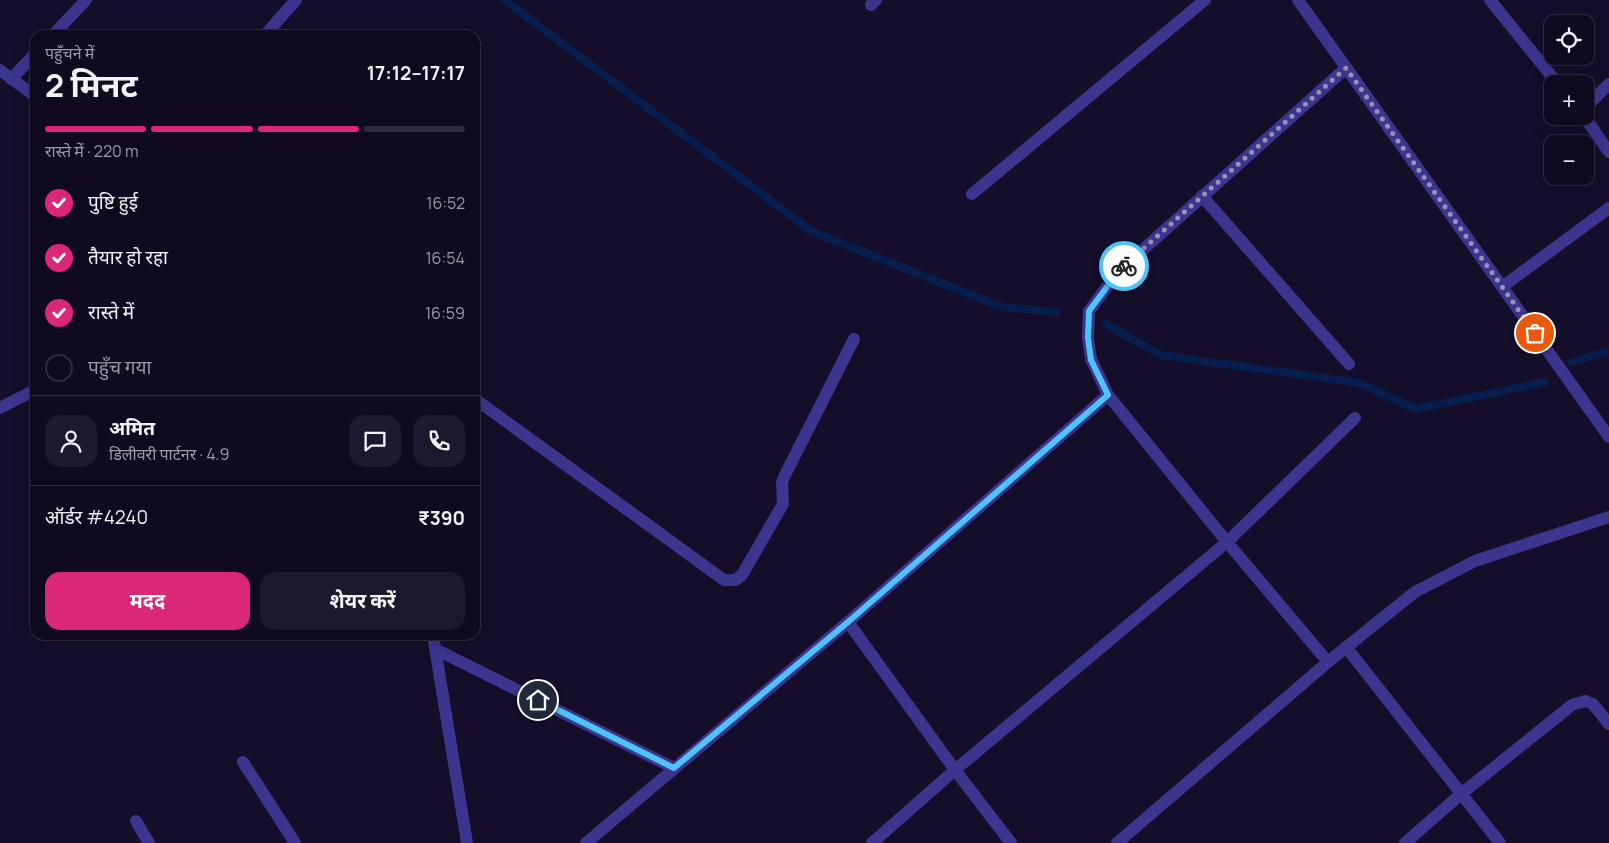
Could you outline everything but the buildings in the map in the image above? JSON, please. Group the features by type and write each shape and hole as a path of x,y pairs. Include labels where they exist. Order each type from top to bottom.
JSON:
{"street":[{"path":"58,30 86,0"},
{"path":"269,30 296,0"},
{"path":"972,194 1205,0"},
{"path":"1298,0 1609,437"},
{"path":"1490,0 1551,75"},
{"path":"11,79 30,59"},
{"path":"1328,662 1227,542 1108,395 1091,360 1088,338 1089,311 1118,272 1346,68"},
{"path":"0,70 30,92"},
{"path":"1594,99 1609,84"},
{"path":"1590,125 1609,152"},
{"path":"1202,196 1349,364"},
{"path":"1502,287 1609,208"},
{"path":"480,403 724,580 735,580 742,575 783,504 782,482 785,475 854,339"},
{"path":"0,408 30,393"},
{"path":"593,841 674,768 848,622 1108,395"},
{"path":"872,843 955,770 1227,542 1355,418"},
{"path":"1117,843 1328,662 1415,592 1475,561 1609,517"},
{"path":"848,622 955,770 1011,843"},
{"path":"434,640 467,843"},
{"path":"1346,647 1500,843"},
{"path":"435,649 674,768"},
{"path":"1405,843 1572,705 1585,700 1593,704 1609,724"},
{"path":"243,762 294,843"},
{"path":"136,821 149,843"}],"waterway":[{"path":"505,0 811,231 1002,307 1057,312"},
{"path":"1106,324 1161,355 1359,383 1416,409 1545,382"},
{"path":"1572,362 1609,351"}],"way so far":[{"path":"1124,266 1346,68 1535,333"}],"route":[{"path":"538,700 674,768 848,622 1108,395 1091,360 1088,338 1089,311 1124,266"}]}
